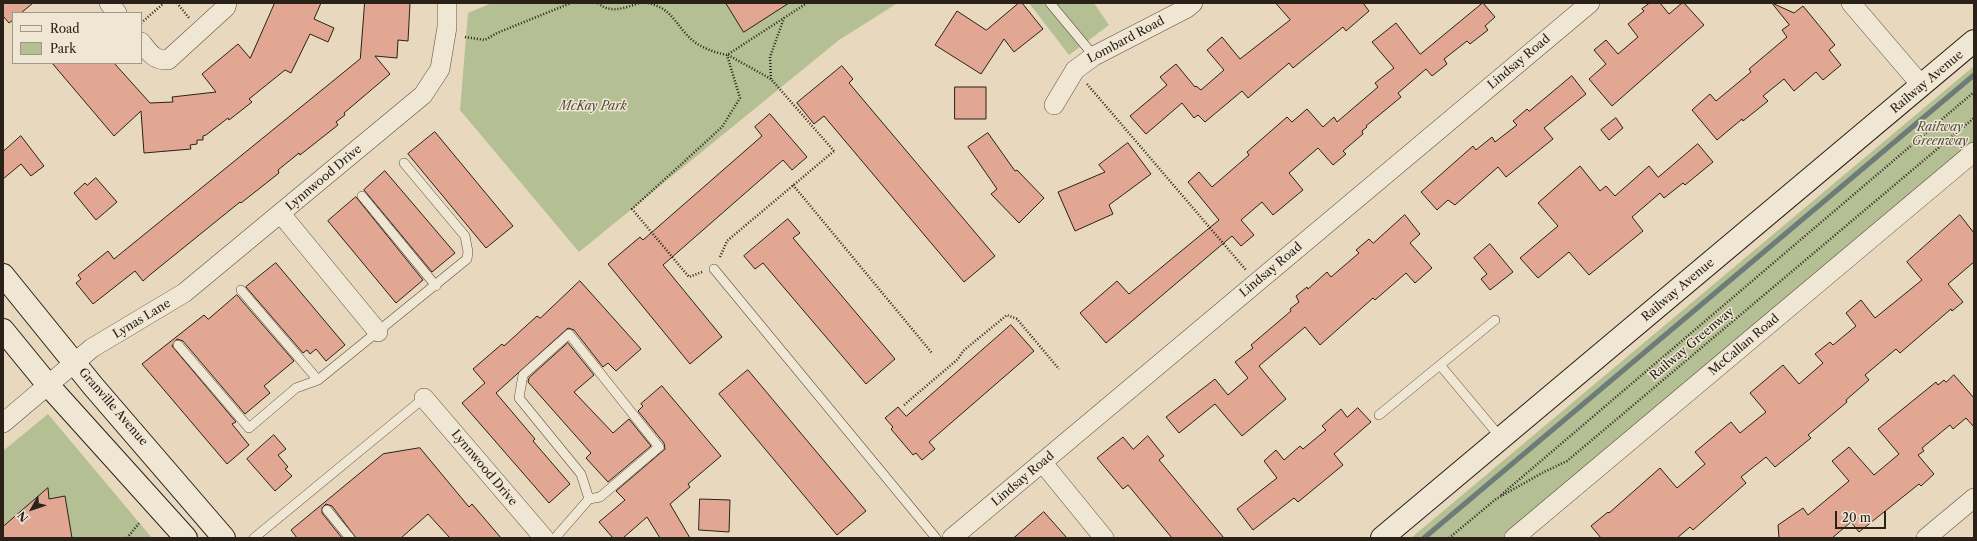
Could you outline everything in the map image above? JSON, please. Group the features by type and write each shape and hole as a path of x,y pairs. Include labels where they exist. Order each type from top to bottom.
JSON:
{"main road":[{"name":"Railway Avenue","path":"1382,538 1974,41"},
{"name":"Granville Avenue","path":"3,275 75,363 224,538"},
{"path":"3,330 48,385 186,538"}],"street":[{"path":"108,3 116,12"},
{"path":"142,43 153,57 158,60 168,60 226,7 227,3"},
{"name":"Lynnwood Drive","path":"378,332 281,214 423,95 440,69 447,27 447,3"},
{"name":"Lombard Road","path":"1054,105 1074,70 1094,56 1187,8 1193,3"},
{"name":"Lindsay Road","path":"952,538 1590,3"},
{"path":"1851,3 1922,86"},
{"name":"McCallan Road","path":"1514,538 1974,152"},
{"name":"Lynas Lane","path":"3,423 92,348 184,293 281,214"},
{"name":"Lynnwood Drive","path":"424,398 544,538"},
{"path":"1042,462 1104,538"},
{"path":"1926,538 1974,498"}],"lane":[{"path":"1050,3 1094,56"},
{"path":"178,345 249,428 296,388 318,380 436,286 467,259 468,252 465,236 404,163"},
{"path":"362,196 436,286"},
{"path":"714,268 936,538"},
{"path":"241,290 318,380"},
{"path":"1379,414 1495,320"},
{"path":"555,538 589,499 600,497 659,447 569,334 523,375 519,398 581,474 589,499"},
{"path":"1440,365 1502,438"},
{"path":"254,538 424,398"},
{"path":"327,510 350,538"}],"path":[{"path":"142,22 164,3"},
{"path":"464,37 485,40 497,33 571,3"},
{"path":"598,3 603,7 619,10 639,3"},
{"path":"648,3 659,6 676,19 686,34 700,45 715,52 727,55 771,79 835,152 793,185 727,241 714,268 689,277 632,209 722,127 740,98 727,55"},
{"path":"727,55 807,3"},
{"path":"771,79 770,57 784,18"},
{"path":"1074,70 1256,283"},
{"path":"1496,499 1974,92"},
{"name":"Railway Greenway","path":"1450,538 1496,499 1542,473 1567,461 1974,118"},
{"path":"793,185 932,353"},
{"path":"904,405 958,359 963,351 1008,315 1016,319 1059,369"},
{"path":"127,538 140,522"}],"green space":[{"name":"McKay Park","path":"492,3 903,3 896,4 839,40 579,252 460,110 468,13"},
{"path":"1029,3 1094,3 1109,25 1069,55"},
{"name":"Railway Greenway","path":"1974,66 1974,149 1503,538 1411,538"},
{"path":"48,414 152,538 3,538 3,451"}],"building":[{"path":"3,3 33,3 22,12 12,12 12,21 9,23 3,16"},
{"path":"275,3 321,3 314,19 334,28 328,42 310,34 291,73 285,70 249,99 252,102 229,120 228,118 203,136 203,140 197,140 197,144 190,145 191,149 144,153 141,111 114,136 53,64 115,64 150,103 173,102 172,97 216,92 202,74 238,44 250,58"},
{"path":"365,3 410,3 408,41 398,40 397,58 375,56 390,74 344,113 345,115 336,122 338,125 300,155 299,153 278,170 279,173 241,203 240,202 143,281 135,271 93,304 76,283 81,279 78,275 108,251 114,259 360,59"},
{"path":"726,3 789,3 744,32"},
{"path":"1019,3 1022,3 1043,29 1014,52 1004,39 981,74 935,45 957,11 986,30"},
{"path":"1276,3 1363,3 1369,11 1346,31 1343,27 1293,68 1289,63 1248,98 1242,91 1205,122 1198,115 1194,118 1182,103 1146,134 1130,116 1167,85 1160,77 1176,64 1195,87 1196,86 1201,90 1224,70 1207,50 1222,37 1240,59 1290,20"},
{"path":"1483,3 1495,17 1485,26 1488,30 1470,44 1467,41 1444,59 1447,64 1432,76 1426,69 1398,93 1401,97 1366,126 1367,127 1362,131 1363,134 1343,151 1346,154 1333,165 1318,148 1289,173 1303,190 1273,215 1262,202 1241,220 1254,235 1241,246 1232,236 1106,343 1080,313 1117,281 1129,294 1219,220 1188,182 1199,172 1212,187 1249,155 1247,152 1287,117 1292,122 1307,109 1323,127 1334,117 1337,122 1378,87 1375,83 1394,68 1372,42 1396,23 1420,54"},
{"path":"1650,3 1660,3 1669,14 1684,3 1704,25 1612,106 1589,79 1606,64 1594,50 1606,40 1618,54 1638,37 1628,24 1644,11 1642,9"},
{"path":"1772,3 1794,13 1803,6 1835,45 1829,50 1841,65 1823,80 1816,72 1794,91 1784,79 1763,96 1768,101 1743,121 1742,119 1717,140 1692,110 1710,94 1716,101 1751,72 1749,69 1787,37 1782,30 1789,25"},
{"path":"842,66 853,79 849,83 995,256 964,282 824,116 814,124 797,103"},
{"path":"1572,76 1586,94 1544,128 1553,139 1506,177 1498,167 1455,205 1448,200 1437,210 1421,192 1473,146 1476,150 1492,137 1495,142 1517,125 1513,121 1527,109 1529,111"},
{"path":"955,87 986,87 986,119 955,119"},
{"path":"770,114 807,157 792,170 783,160 663,265 722,337 690,364 608,264 640,237 643,240 762,136 755,127"},
{"path":"1616,118 1623,128 1609,140 1601,130"},
{"path":"435,132 513,226 486,248 408,154"},
{"path":"988,133 1015,171 1017,170 1044,198 1019,223 991,194 997,189 968,147"},
{"path":"21,136 44,166 31,176 21,164 3,179 3,152"},
{"path":"1128,143 1151,174 1109,205 1113,214 1075,231 1058,192 1105,172 1099,165"},
{"path":"1698,144 1713,162 1685,185 1683,183 1664,198 1660,193 1632,217 1643,231 1589,275 1569,252 1538,278 1520,258 1558,226 1538,203 1580,166 1600,191 1606,186 1615,196 1649,166 1658,177"},
{"path":"385,171 455,253 432,272 364,190"},
{"path":"96,178 117,202 96,220 74,193 85,183 87,185"},
{"path":"356,197 423,280 396,303 328,221"},
{"path":"1405,215 1420,234 1410,243 1432,268 1415,283 1406,273 1375,300 1373,298 1320,345 1305,327 1259,366 1286,399 1242,436 1215,404 1179,433 1166,417 1215,379 1228,395 1248,378 1235,362 1253,348 1251,345 1291,311 1290,309 1299,302 1296,296 1307,287 1308,289 1327,272 1331,277 1359,253 1356,250 1369,239 1373,243"},
{"path":"1960,215 1974,233 1974,262 1948,284 1963,302 1952,311 1951,309 1900,353 1896,349 1865,375 1869,380 1846,400 1847,402 1808,435 1811,438 1775,467 1766,457 1741,477 1746,483 1693,530 1690,527 1677,538 1601,538 1591,526 1608,512 1609,513 1660,468 1677,488 1705,464 1695,452 1731,422 1740,433 1766,412 1750,393 1783,365 1799,384 1823,363 1815,354 1830,342 1833,345 1856,326 1846,313 1861,300 1875,318 1922,280 1907,262"},
{"path":"788,219 800,233 793,238 895,359 866,384 763,263 755,269 744,256"},
{"path":"1490,244 1513,272 1490,290 1481,279 1487,274 1474,258"},
{"path":"276,263 345,345 326,361 316,349 310,354 307,350 303,353 246,287"},
{"path":"580,281 641,349 616,371 608,363 603,367 574,330 568,328 496,393 535,439 533,441 570,484 549,503 462,403 485,383 473,369 502,344 504,346 537,316 540,318"},
{"path":"237,295 294,361 264,386 270,393 245,414 183,341 177,339 172,346 236,422 232,424 249,445 227,464 142,364 204,315 208,319"},
{"path":"1011,325 1034,351 929,442 935,449 922,460 916,453 913,455 891,429 893,427 885,418 898,407 906,416"},
{"path":"568,343 594,375 574,392 613,433 629,419 651,446 608,482 586,458 591,453 528,382 529,378"},
{"path":"748,370 866,511 837,535 719,394"},
{"path":"1954,375 1974,398 1974,427 1966,418 1953,429 1950,425 1922,448 1924,451 1918,455 1934,474 1921,486 1919,484 1859,532 1851,522 1832,538 1779,538 1778,525 1803,508 1808,515 1849,481 1832,461 1849,447 1874,475 1899,454 1878,429 1936,382 1938,385 1944,380 1946,382"},
{"path":"662,386 721,456 688,484 690,487 670,504 690,538 660,538 647,517 623,538 613,538 599,522 625,500 616,491 665,449 664,443 638,411 643,406 641,404"},
{"path":"1358,408 1371,422 1334,454 1343,465 1298,502 1294,498 1253,530 1237,509 1277,478 1264,461 1276,450 1284,460 1300,446 1303,449 1326,430 1322,426 1341,409 1347,417"},
{"path":"274,435 286,449 278,455 288,467 285,469 292,476 275,491 247,459"},
{"path":"1148,436 1164,456 1159,460 1224,538 1172,538 1128,485 1123,489 1097,458 1123,437 1133,449"},
{"path":"420,448 469,507 472,504 501,538 450,538 428,514 401,538 356,538 332,506 326,504 322,508 322,513 342,538 297,538 291,530 383,454"},
{"path":"48,488 49,499 65,496 72,538 3,538 3,527"},
{"path":"700,499 730,500 729,532 699,530"},
{"path":"1044,512 1067,538 1014,538"}],"waterway":[{"path":"1424,538 1974,75"}]}
